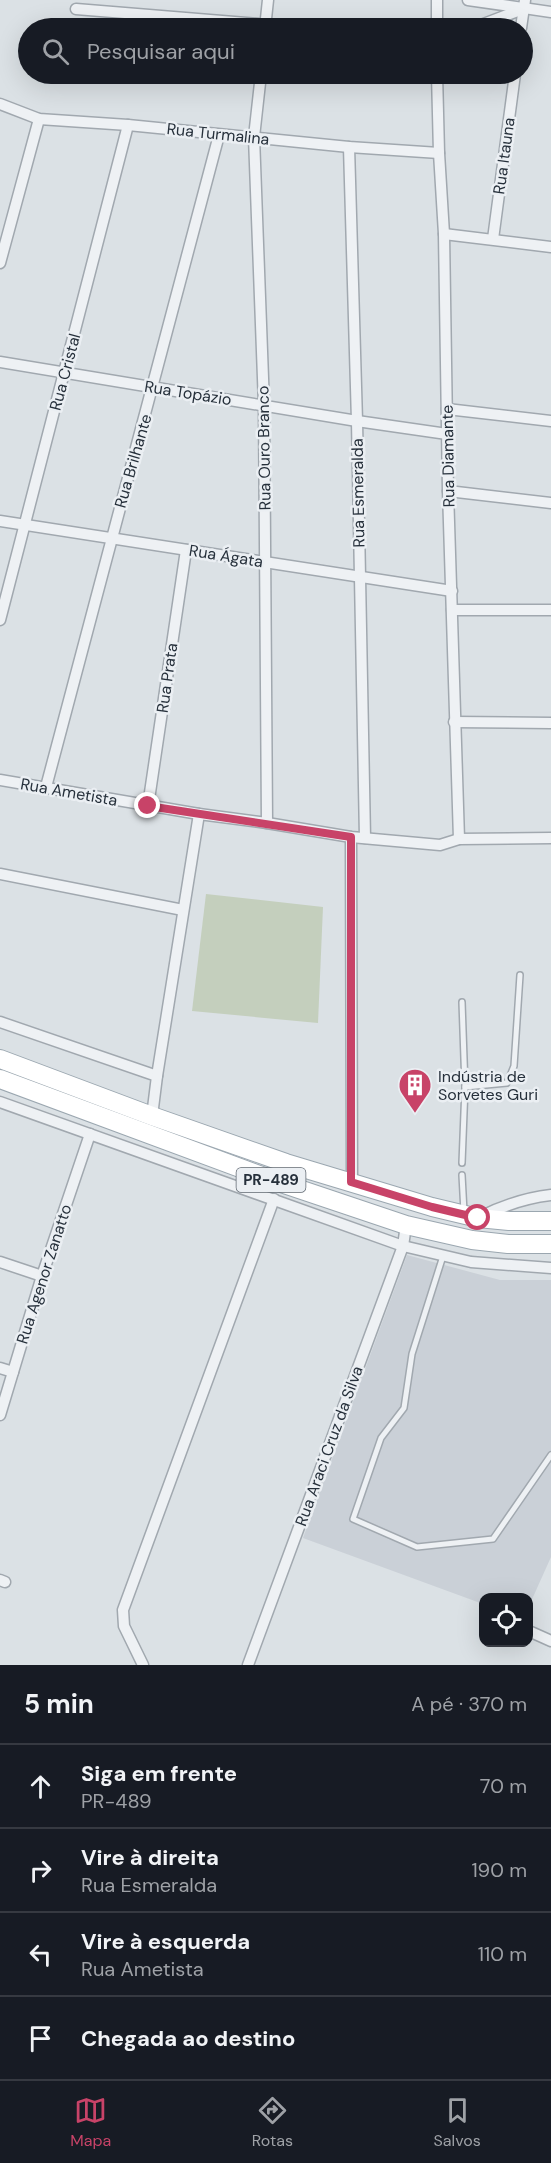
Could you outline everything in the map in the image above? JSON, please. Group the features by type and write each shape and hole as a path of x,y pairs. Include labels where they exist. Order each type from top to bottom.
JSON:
{"main road":[{"name":"PR-489","path":"0,1059 286,1163 432,1207 471,1216 509,1221 551,1221"},
{"name":"PR-489","path":"0,1078 278,1182 406,1225 472,1240 508,1244 551,1244"},
{"path":"406,1225 422,1210 432,1207"}],"street":[{"path":"266,18 268,0"},
{"path":"437,0 437,18"},
{"path":"468,0 524,4 551,12"},
{"path":"494,18 524,4"},
{"path":"76,9 176,18"},
{"name":"Rua Ouro Branco","path":"260,84 254,137 264,405 267,823"},
{"name":"Rua Diamante","path":"437,84 444,234 448,491 459,838"},
{"name":"Rua Itauna","path":"493,239 514,84"},
{"name":"Rua Turmalina","path":"0,104 39,119 439,153"},
{"path":"0,263 39,119"},
{"name":"Rua Cristal","path":"0,620 128,125"},
{"name":"Rua Brilhante","path":"46,787 111,538 154,387 219,135"},
{"name":"Rua Esmeralda","path":"349,147 365,838"},
{"path":"444,234 551,247"},
{"name":"Rua Topázio","path":"0,362 447,434"},
{"path":"447,409 551,421"},
{"path":"448,491 551,503"},
{"name":"Rua Ágata","path":"0,521 452,591"},
{"name":"Rua Prata","path":"148,806 186,550"},
{"path":"452,610 551,610"},
{"path":"454,722 551,723"},
{"name":"Rua Ametista","path":"0,780 148,806 351,837 440,845 459,838 551,838"},
{"path":"152,1116 199,814"},
{"path":"351,837 351,1182"},
{"path":"0,874 183,910"},
{"path":"0,1022 157,1076"},
{"path":"0,1102 403,1246 443,1256 494,1264 551,1268"},
{"name":"Rua Agenor Zanatto","path":"0,1415 42,1276 90,1134"},
{"path":"471,1216 529,1197 551,1195"},
{"path":"143,1665 124,1626 123,1610 274,1199"},
{"name":"Rua Araci Cruz da Silva","path":"248,1665 403,1246 406,1225"},
{"path":"0,1262 42,1276"},
{"path":"0,1368 13,1372"},
{"path":"533,1633 551,1641"}],"lane":[{"path":"465,1087 507,1083 514,1066 520,975"},
{"path":"462,1002 465,1087 462,1162"},
{"path":"462,1175 471,1216"},
{"path":"443,1256 412,1354 404,1408 381,1438 353,1519 417,1547 493,1539 551,1455"}],"shaded area":[{"path":"407,1255 500,1280 551,1280 551,1557 533,1597 533,1593 479,1593 479,1603 303,1538"}],"green space":[{"path":"206,894 323,907 318,1023 192,1011"}],"place":[{"name":"Indústria de Sorvetes Guri","path":"415,1114"}],"route":[{"path":"148,806 351,837 351,1182 432,1207 478,1218"}]}
